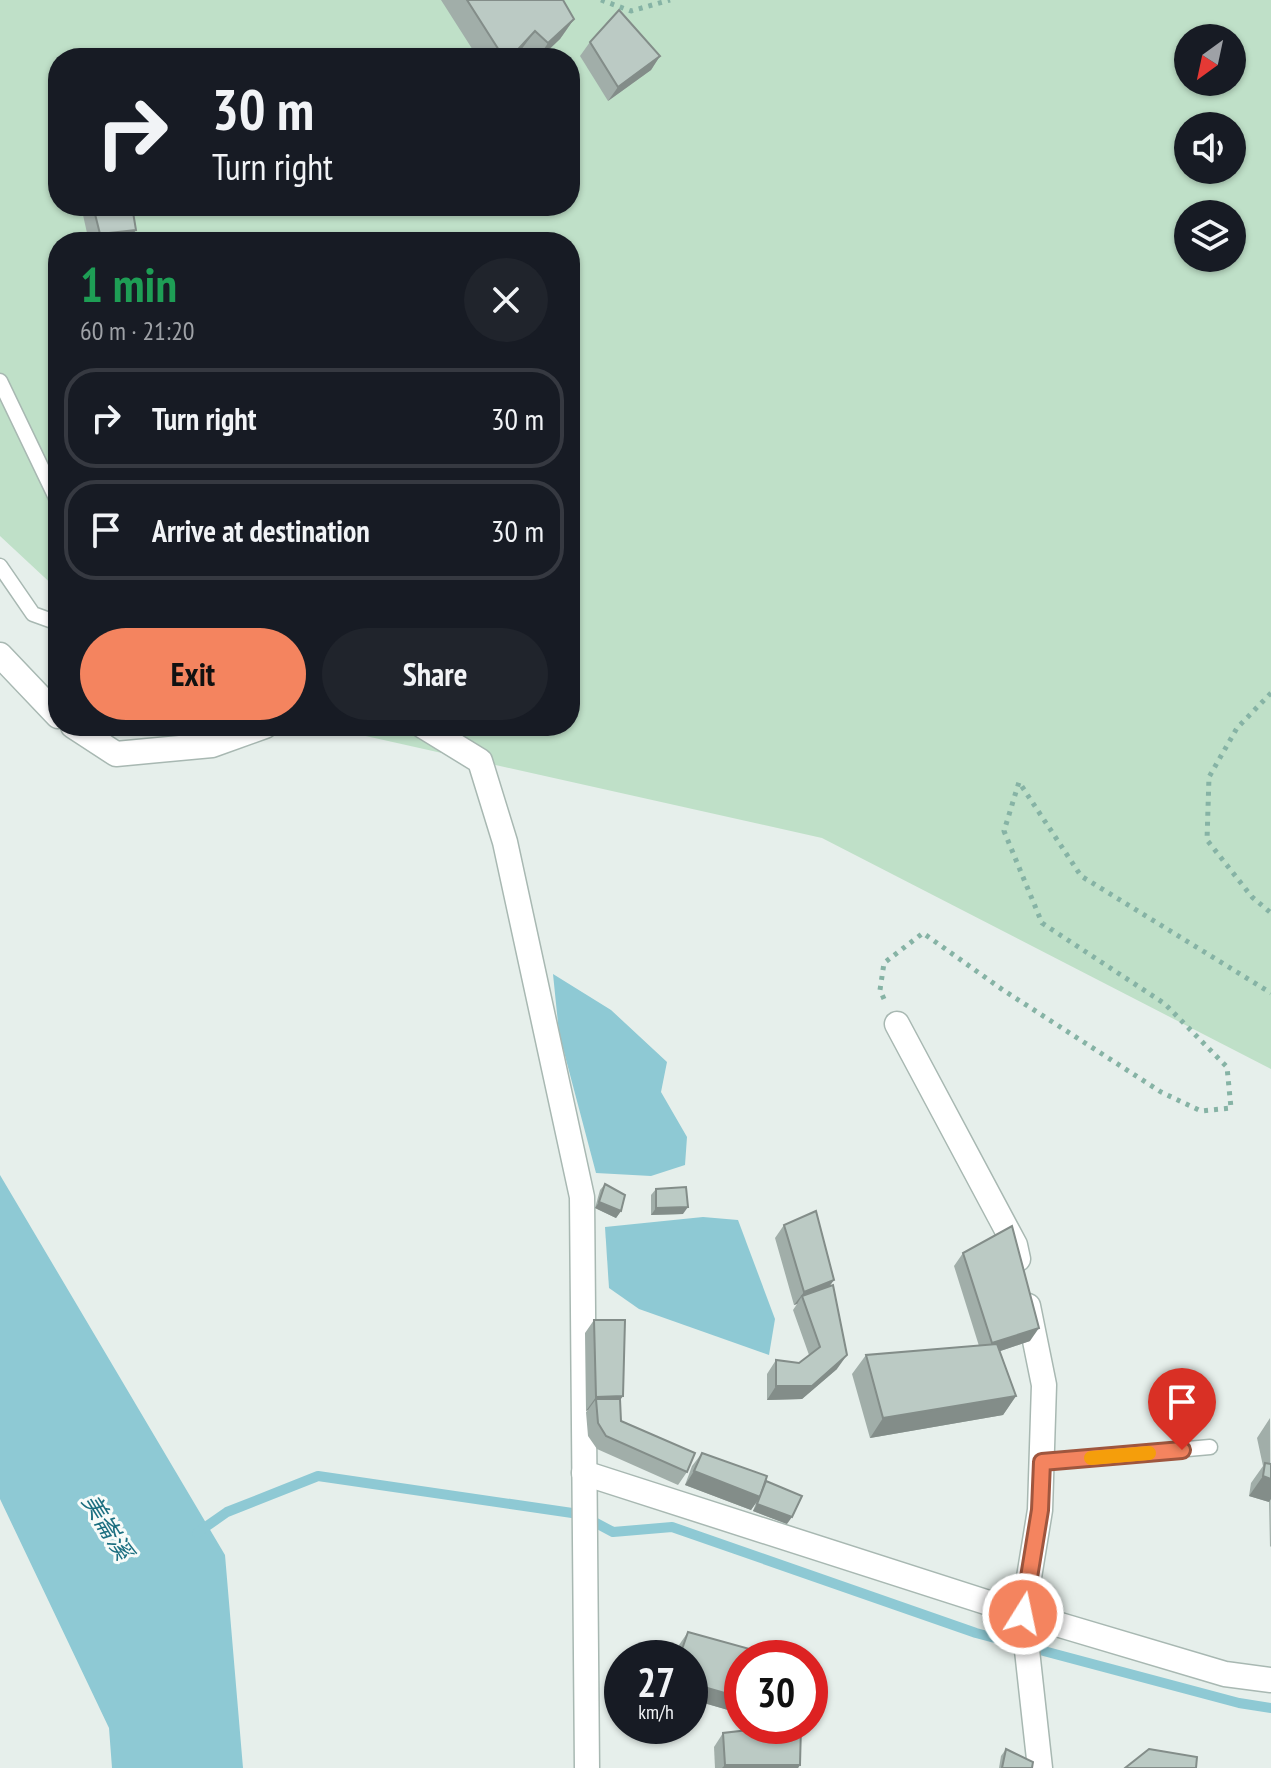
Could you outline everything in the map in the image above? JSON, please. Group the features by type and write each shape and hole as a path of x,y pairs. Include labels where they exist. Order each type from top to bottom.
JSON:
{"street":[{"path":"0,655 48,705"},
{"path":"88,736 116,754 212,745 237,736"},
{"path":"439,736 480,761 505,842 582,1197 587,1768"},
{"path":"897,1024 1015,1245 1044,1385 1040,1510 1023,1614 1040,1768"},
{"path":"584,1482 1225,1674 1271,1680"}],"lane":[{"path":"0,381 48,481"},
{"path":"0,566 33,614 48,619"},
{"path":"1042,1462 1210,1447"}],"path":[{"path":"601,0 631,11 670,0"},
{"path":"1271,693 1237,728 1209,777 1207,840 1252,897 1271,913"},
{"path":"897,1024 880,990 884,963 923,933 1003,990 1161,1092 1201,1111 1231,1108 1227,1067 1165,1004 1042,923 1004,831 1019,782 1081,876 1271,993"}],"green space":[{"path":"0,0 1271,0 1271,1069 822,838 366,736 580,736 580,232 48,232 48,581 0,536"}],"water":[{"path":"553,974 611,1010 667,1062 661,1092 687,1137 685,1165 651,1176 596,1173 559,1033"},
{"name":"美崙溪","path":"0,1175 225,1555 243,1768 112,1768 109,1728 0,1499"},
{"path":"703,1217 738,1220 775,1319 769,1355 639,1309 609,1288 605,1227"}],"building":[{"path":"467,0 563,0 574,19 548,43 535,31 519,48 498,48"},
{"path":"619,10 660,56 618,87 590,42"},
{"path":"96,216 134,216 136,230 100,232"},
{"path":"605,1184 625,1195 621,1211 599,1202"},
{"path":"686,1187 688,1207 656,1208 656,1189"},
{"path":"816,1211 834,1280 804,1292 784,1225"},
{"path":"1012,1226 1039,1328 992,1343 963,1253"},
{"path":"833,1285 847,1355 812,1386 776,1386 776,1360 799,1363 820,1347 802,1296"},
{"path":"594,1320 625,1320 623,1396 596,1397"},
{"path":"997,1344 1016,1396 883,1418 866,1355"},
{"path":"596,1399 620,1399 621,1421 695,1453 687,1472 606,1436 598,1423"},
{"path":"702,1453 767,1476 760,1497 694,1471"},
{"path":"1265,1463 1271,1464 1271,1479 1263,1476"},
{"path":"766,1481 802,1496 792,1517 757,1504"},
{"path":"688,1632 724,1642 724,1693 708,1688 708,1640 685,1640"},
{"path":"723,1733 724,1744 801,1744 800,1765 725,1765"},
{"path":"1006,1749 1033,1762 1032,1768 1002,1768"},
{"path":"1149,1749 1197,1757 1196,1768 1125,1768"}],"waterway":[{"path":"197,1533 227,1512 318,1476 579,1514 613,1532 672,1527 976,1633 1239,1703 1271,1708"}],"slow traffic":[{"path":"1091,1458 1149,1453"}],"route":[{"path":"1023,1614 1040,1510 1042,1462 1182,1450"}]}
